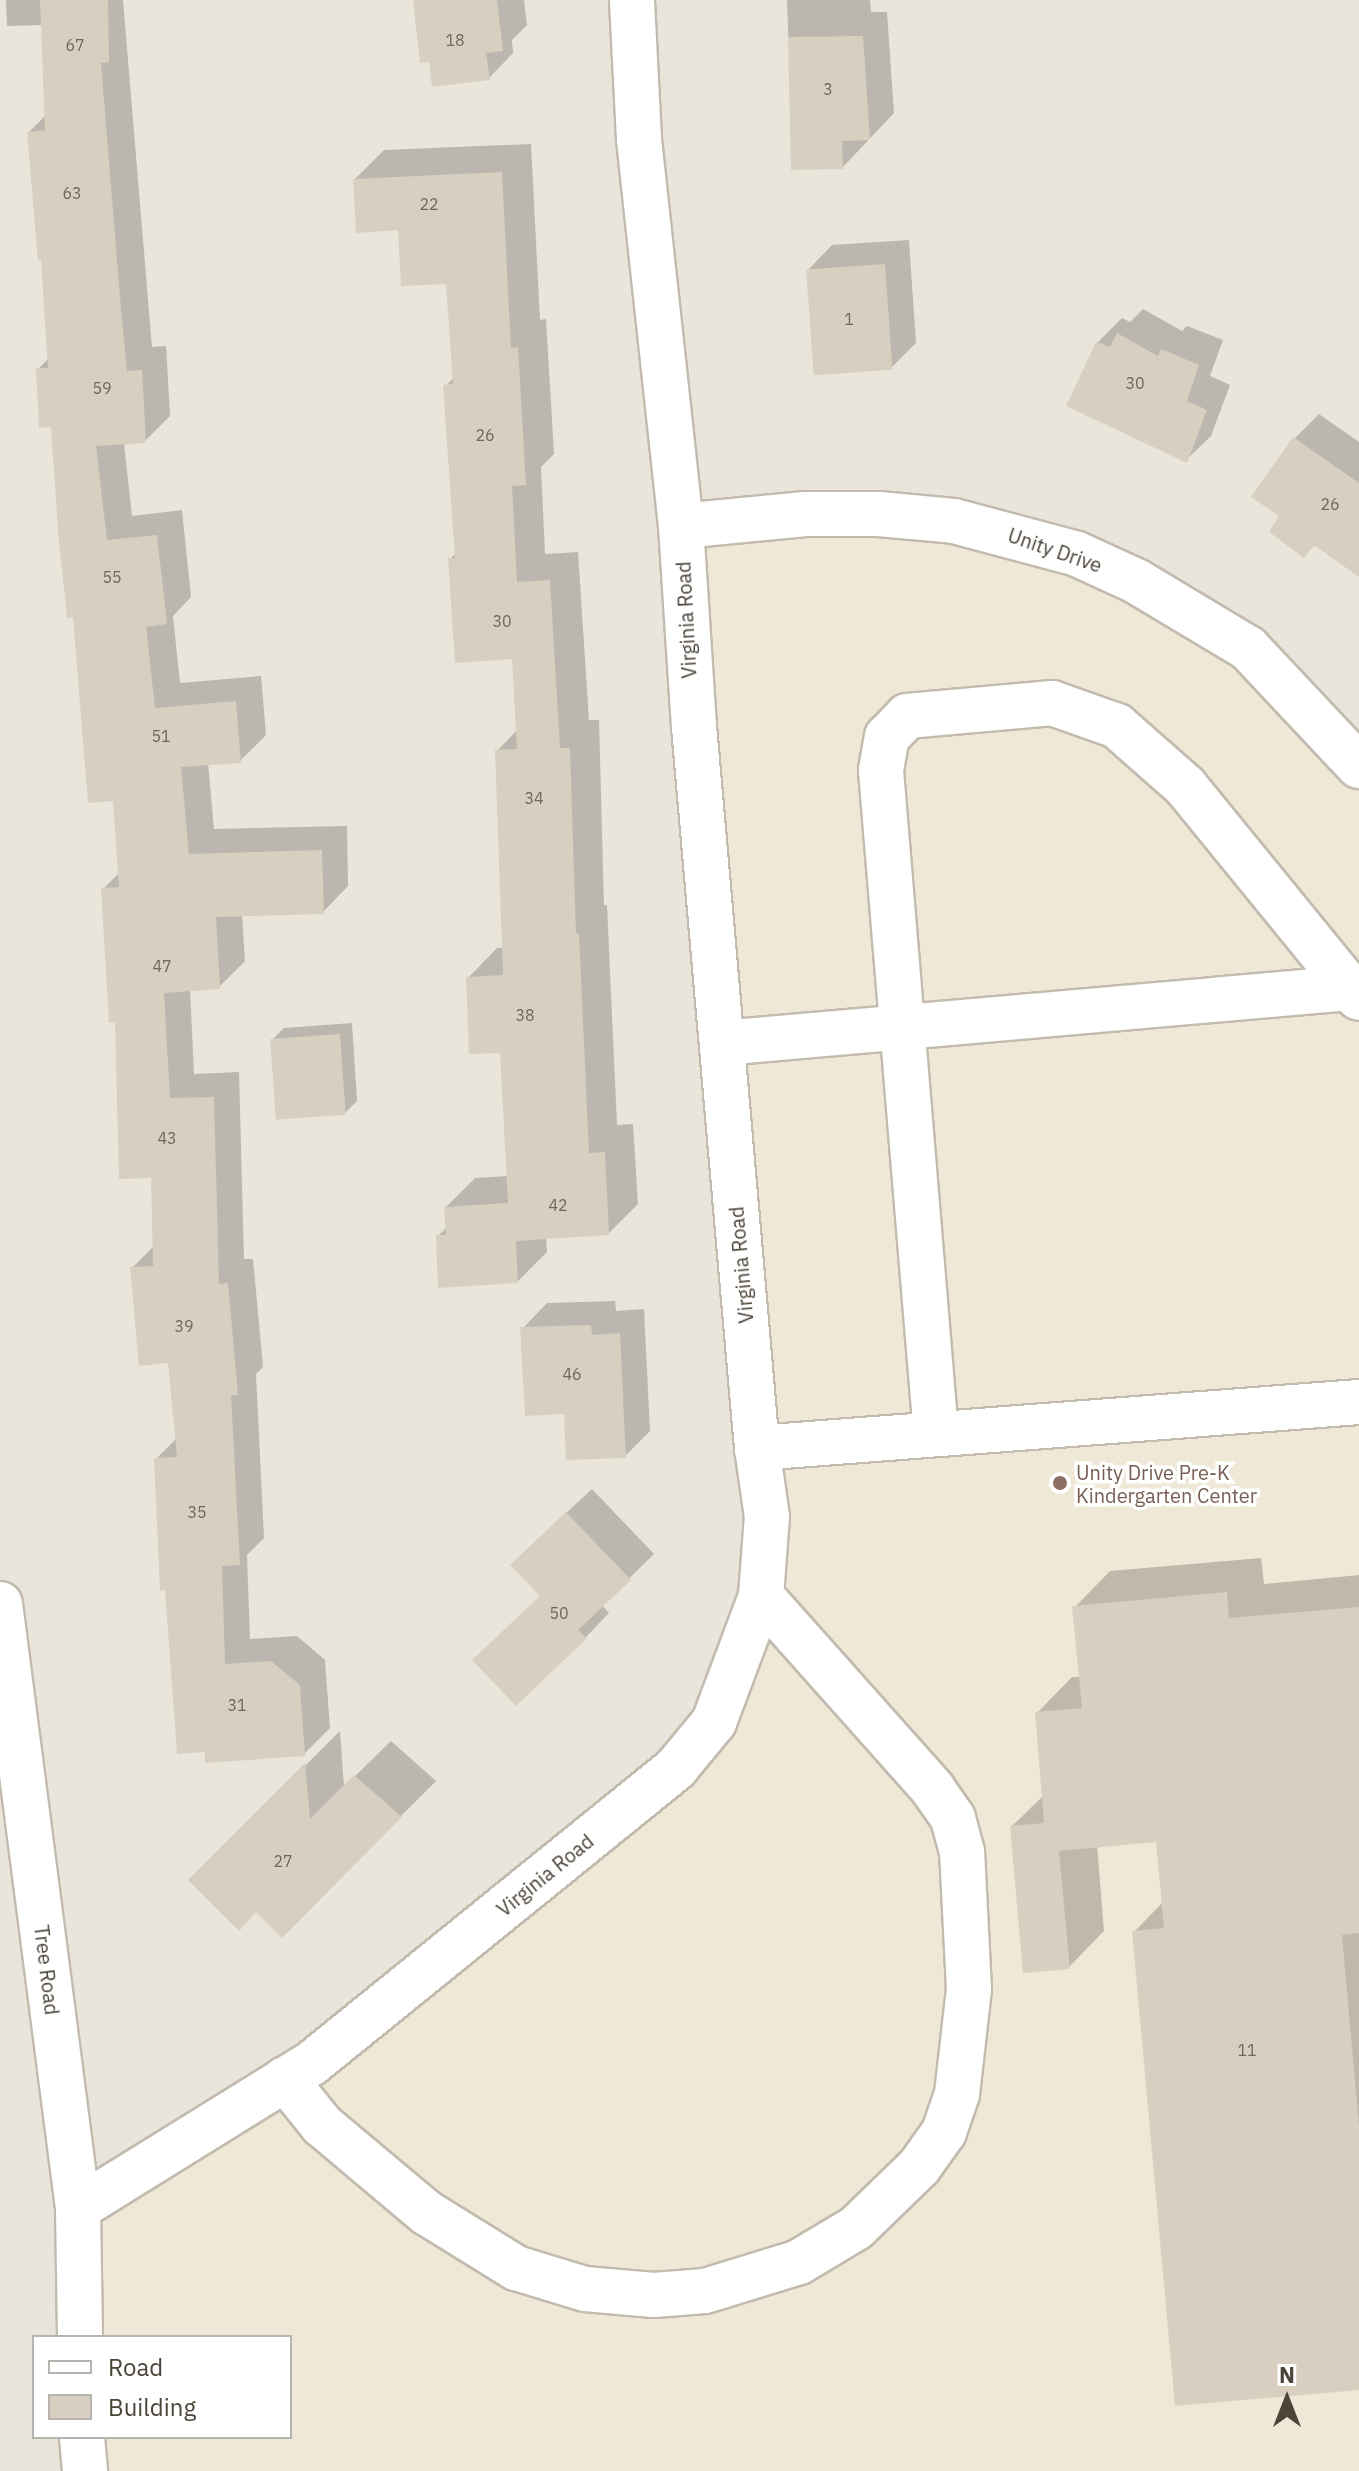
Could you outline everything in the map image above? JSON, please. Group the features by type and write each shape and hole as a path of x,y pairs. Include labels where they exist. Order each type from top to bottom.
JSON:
{"street":[{"name":"Virginia Road","path":"78,2208 285,2079 344,2038 676,1768 714,1722 761,1596 767,1517 757,1448 688,659 681,526 639,139 632,0"},
{"name":"Unity Drive","path":"681,526 805,514 879,514 954,521 1077,554 1136,581 1248,648 1359,766"},
{"path":"936,1434 881,770 887,737 907,716 1052,703 1117,726 1185,786 1354,993"},
{"path":"722,1043 1354,993"},
{"path":"757,1448 1359,1402"},
{"path":"285,2079 322,2125 427,2213 516,2268 585,2289 654,2295 705,2291 799,2262 856,2228 919,2167 944,2132 957,2094 969,1989 962,1852 953,1818 933,1789 761,1596"},
{"name":"Tree Road","path":"0,1604 78,2208 80,2335"},
{"path":"82,2439 85,2471"}],"shaded area":[{"path":"0,0 1359,0 1359,766 767,1517 714,1722 82,2335 32,2335 32,2439 82,2439 85,2471 0,2471"},
{"name":"Unity Drive Pre-K Kindergarten Center","path":"879,514 1136,581 1359,766 1359,2471 85,2471 82,2439 292,2439 292,2335 80,2335 78,2208 676,1768 761,1596 681,526"}],"building":[{"path":"40,0 108,0 109,62 101,63 121,309 127,371 142,370 146,443 96,446 107,540 157,535 167,624 146,627 155,708 236,701 241,763 181,767 189,854 322,850 324,914 216,917 220,989 164,993 170,1098 214,1097 219,1284 228,1283 238,1395 231,1395 240,1565 222,1566 225,1664 271,1661 300,1685 305,1756 205,1763 205,1752 177,1754 165,1590 160,1590 154,1458 177,1457 168,1363 139,1366 130,1267 153,1266 151,1178 119,1179 115,1022 109,1023 101,888 119,887 113,801 88,803 73,617 67,618 51,427 39,428 36,368 48,368 41,260 38,261 27,132 45,130"},
{"path":"413,0 497,0 503,51 486,53 490,80 432,87 429,62 420,63"},
{"path":"863,36 870,140 842,141 843,169 791,170 788,37"},
{"path":"502,172 511,348 518,347 526,485 512,486 517,582 550,580 560,748 570,748 576,934 579,933 589,1153 605,1152 609,1235 516,1241 518,1283 438,1288 436,1235 446,1235 444,1207 508,1203 500,1053 469,1054 466,977 503,975 495,750 517,749 512,659 455,663 448,558 455,558 443,385 453,384 446,284 401,286 398,230 356,233 353,179"},
{"path":"885,264 892,370 814,375 806,270"},
{"path":"1117,333 1158,356 1161,349 1199,365 1187,401 1207,410 1187,463 1066,406 1096,342 1110,347"},
{"path":"1293,437 1359,483 1359,577 1314,545 1304,558 1269,532 1279,516 1251,497"},
{"path":"340,1034 346,1115 276,1120 270,1039"},
{"path":"591,1325 592,1335 620,1333 626,1458 566,1460 564,1414 525,1416 520,1327"},
{"path":"566,1512 631,1580 578,1630 586,1639 516,1706 472,1660 540,1596 510,1565"},
{"path":"1227,1592 1229,1618 1359,1607 1359,1933 1342,1935 1359,2126 1359,2390 1175,2406 1132,1931 1164,1928 1156,1842 1059,1851 1070,1969 1023,1973 1010,1826 1044,1823 1035,1712 1082,1708 1072,1606"},
{"path":"305,1763 310,1819 354,1775 402,1817 282,1938 256,1912 239,1931 188,1880"}],"place":[{"name":"Unity Drive Pre-K Kindergarten Center","path":"1060,1483"}]}
